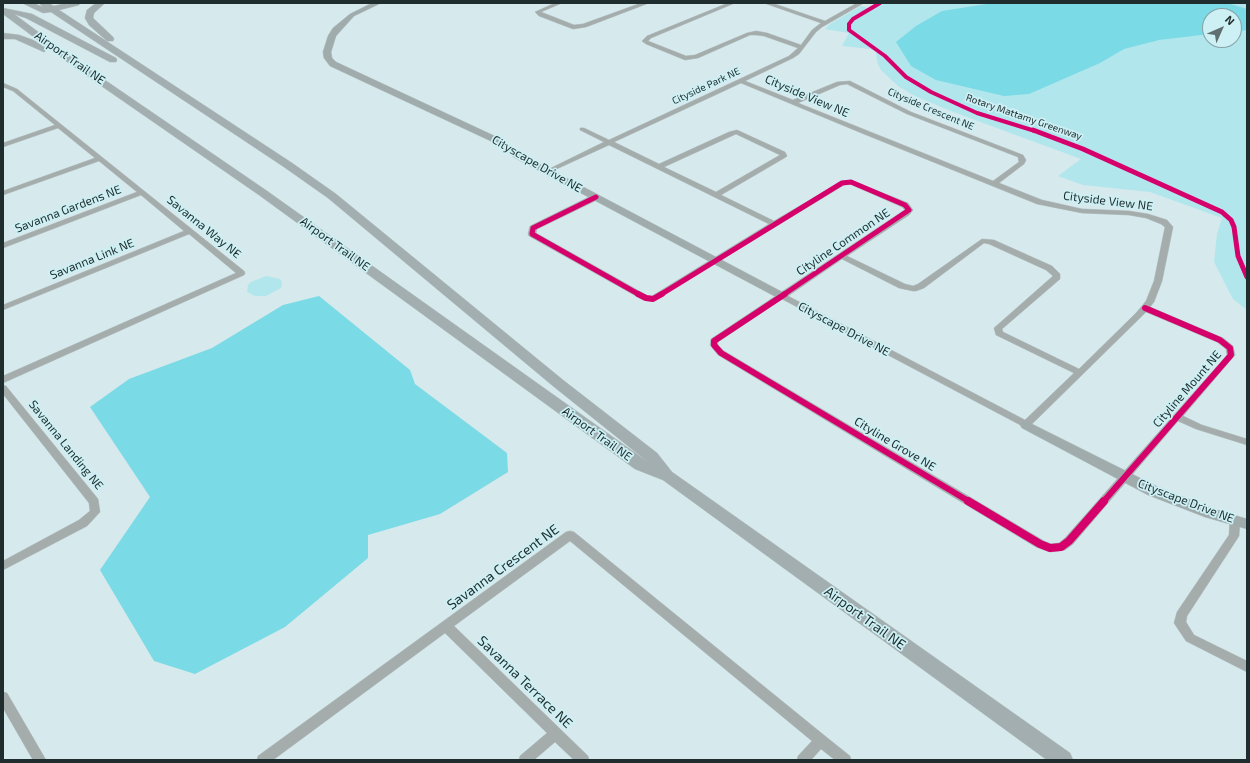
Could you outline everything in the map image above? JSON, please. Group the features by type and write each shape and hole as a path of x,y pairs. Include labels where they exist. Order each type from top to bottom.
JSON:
{"main road":[{"path":"3,22 12,14 40,6 62,3"},
{"path":"12,14 40,6 76,3"},
{"path":"101,3 90,12 89,18 92,23 181,95"},
{"name":"Airport Trail NE","path":"40,6 181,95 288,165 332,196 558,383 652,457 668,476 1063,760"},
{"path":"12,14 181,95"},
{"name":"Airport Trail NE","path":"12,14 78,65 263,193 640,465 668,476"},
{"path":"3,36 16,37 30,42 78,65"}],"street":[{"name":"Cityscape Drive NE","path":"378,3 362,8 352,14 336,30 332,36 327,52 328,58 333,64 498,140 518,156 1125,477 1178,501 1241,522"},
{"path":"559,3 538,12 541,15 573,27 584,26 646,3"},
{"path":"732,3 649,37 645,41 684,58 696,57 752,33 765,34 802,47"},
{"path":"767,3 825,23"},
{"name":"Cityside Park NE","path":"548,172 791,57 802,47 814,31 857,3"},
{"name":"Cityside View NE","path":"741,81 851,127 1052,206 1091,212 1129,213 1148,216 1168,224 1169,227 1158,281 1150,302 1026,425"},
{"name":"Cityside Crescent NE","path":"794,102 839,83 851,83 909,113 1021,156 1023,160 1022,163 993,184"},
{"name":"Savanna Way NE","path":"3,84 15,90 241,273 3,380"},
{"path":"3,145 59,126"},
{"path":"582,129 774,224"},
{"path":"659,167 731,133 737,132 784,153 784,156 716,196"},
{"path":"3,193 99,159"},
{"name":"Cityline Common NE","path":"774,224 842,182 851,182 905,205 909,210 782,296"},
{"name":"Savanna Gardens NE","path":"3,246 141,193"},
{"path":"596,197 533,228 532,234 646,298 653,299 774,224"},
{"name":"Savanna Link NE","path":"3,308 190,231"},
{"path":"841,256 902,286 913,289 921,286 982,241 991,242 1049,268 1056,274 1057,277 998,328 1000,333 1005,336 1080,373"},
{"name":"Cityline Grove NE","path":"782,296 717,339 714,342 717,349 1040,544 1056,549 1067,544 1125,477"},
{"name":"Cityline Mount NE","path":"1125,477 1232,351 1220,340 1145,308"},
{"name":"Savanna Landing NE","path":"3,388 94,502 95,512 83,523 3,566"},
{"path":"1177,417 1199,427 1247,442"},
{"path":"1241,522 1234,536 1181,615 1180,623 1190,638 1247,667"},
{"name":"Savanna Crescent NE","path":"263,760 570,535 845,760"},
{"name":"Savanna Terrace NE","path":"446,626 583,760"},
{"path":"3,697 40,760"},
{"path":"526,760 556,734"},
{"path":"803,760 821,740"}],"shaded area":[{"path":"876,3 1247,3 1247,310 1233,299 1214,262 1217,234 1222,218 1150,192 1083,185 1058,176 1081,159 948,110 913,95 898,86 881,70 877,62 876,51 871,49 842,46 849,33 825,29 830,24 861,6 868,8"},
{"path":"993,3 1227,3 1247,9 1247,30 1242,31 1242,8 1202,8 1202,35 1159,40 1124,49 1100,63 1029,94 1004,96 936,80 911,66 896,42 916,26 942,11"},
{"path":"266,276 280,279 282,282 281,288 266,296 255,296 247,292 248,285 251,282"},
{"path":"319,296 410,370 415,384 507,453 508,472 440,514 368,535 368,558 285,627 195,674 154,661 100,570 150,497 90,407 129,379 212,348 283,305"}],"cycle path":[{"name":"Rotary Mattamy Greenway","path":"880,3 853,19 849,24 849,30 885,56 906,77 955,104 977,113 1034,130 1083,149 1222,212 1231,220 1234,227 1238,256 1247,277"},
{"path":"596,197 533,228 532,234 646,298 653,299 842,183 851,182 905,205 909,210 906,213 714,341 714,345 721,353 1040,544 1050,548 1061,547 1069,541 1231,355 1230,348 1220,340 1145,308"}]}
